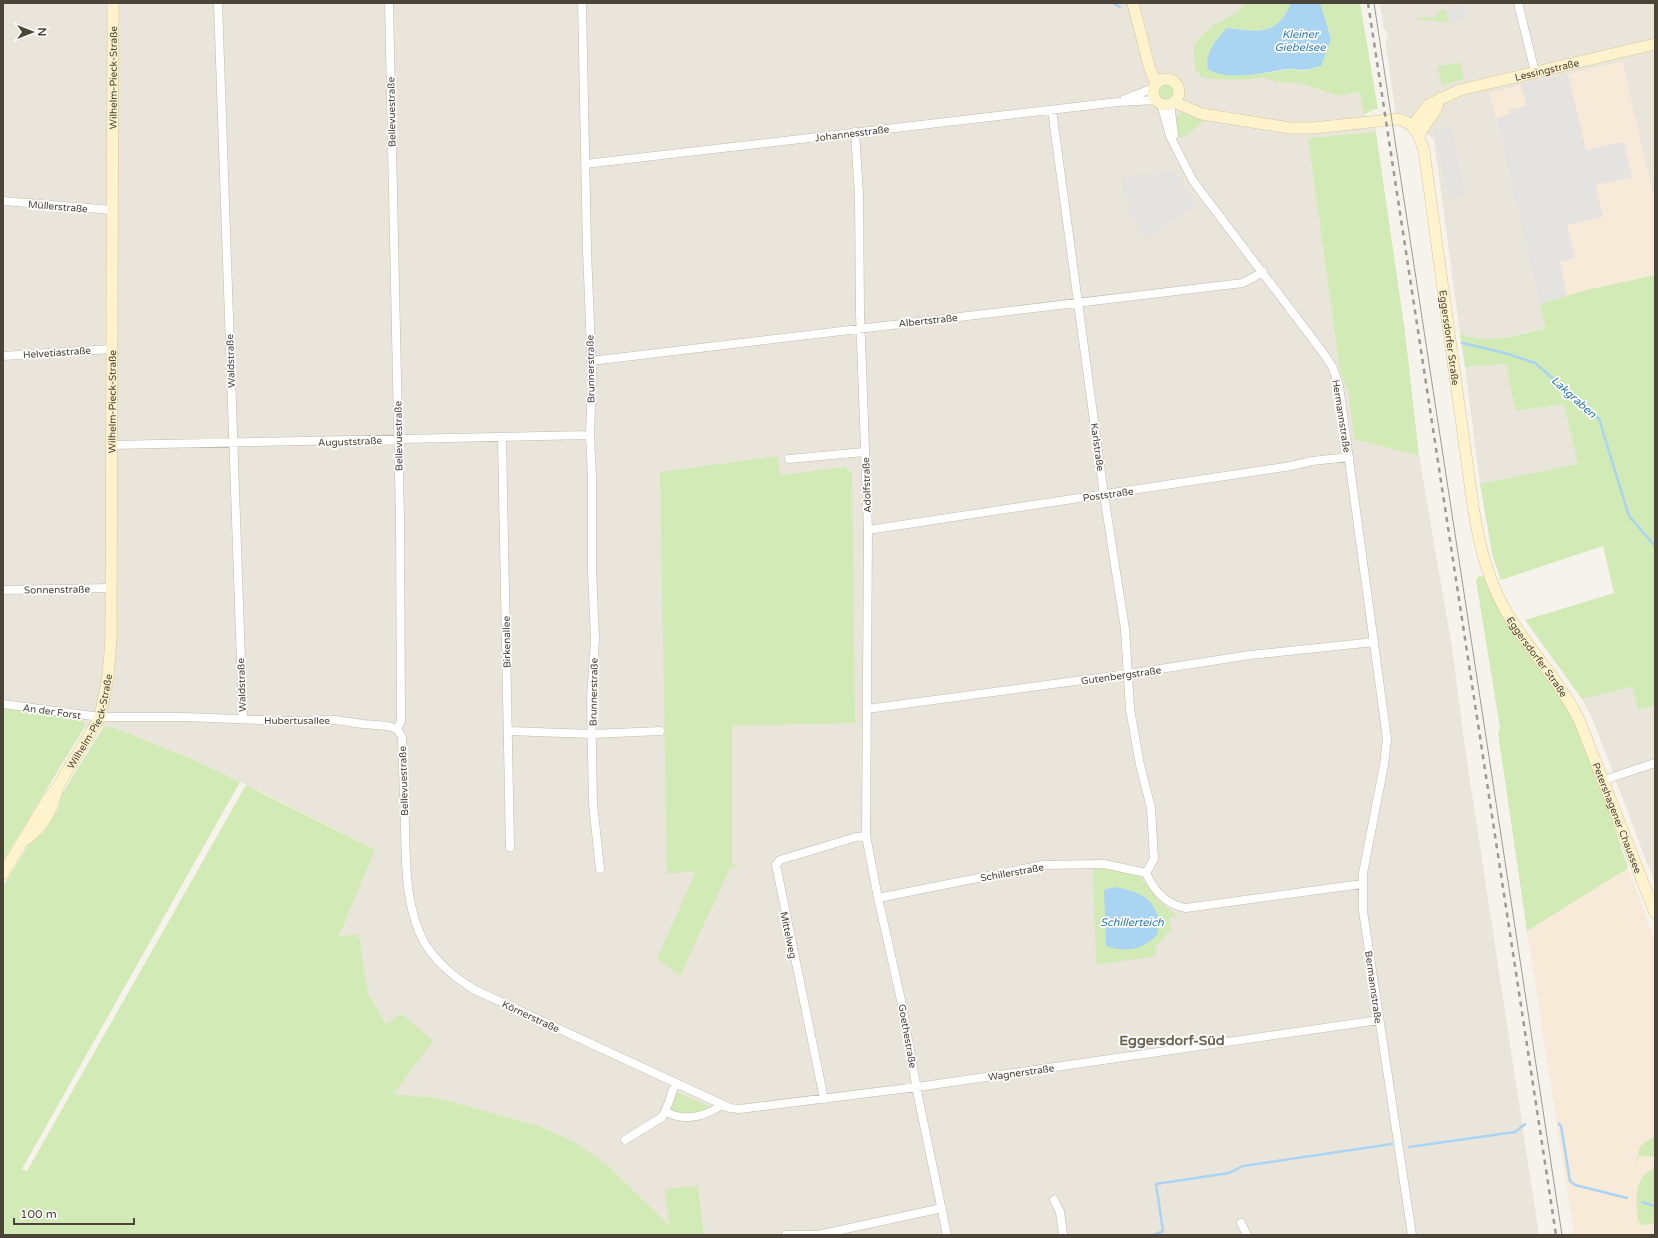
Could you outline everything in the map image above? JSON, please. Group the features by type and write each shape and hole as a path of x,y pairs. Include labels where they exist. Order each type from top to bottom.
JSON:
{"street":[{"name":"Wilhelm-Pieck-Straße","path":"3,874 24,842 46,802 57,788 100,718 105,695 110,657 113,3"},
{"name":"Waldstraße","path":"218,3 242,720"},
{"name":"Bellevuestraße","path":"389,3 398,440 401,721 397,729 402,737 406,866"},
{"name":"Brunnerstraße","path":"582,3 591,361 590,435 592,477 592,570 595,632 591,699 593,804 600,869"},
{"path":"1133,3 1146,51 1148,66 1155,86 1168,101 1202,114 1290,128 1313,128 1392,119 1401,120 1416,130"},
{"path":"1518,3 1535,72"},
{"name":"Lessingstraße","path":"1416,130 1435,111 1440,98 1460,90 1655,44"},
{"path":"1146,51 1159,73 1176,84 1168,101"},
{"path":"1155,86 1163,79 1168,79"},
{"name":"Johannesstraße","path":"1118,102 1155,86"},
{"name":"Johannesstraße","path":"585,164 1118,102 1168,101"},
{"name":"Hermannstraße","path":"1168,101 1167,127 1180,157 1193,180 1333,368 1339,386 1387,739"},
{"name":"Karlstraße","path":"1052,110 1104,495 1125,629 1130,709 1144,783 1151,808 1154,859 1146,873"},
{"name":"Eggersdorfer Straße","path":"1416,130 1424,151 1473,506 1484,563 1507,612 1564,694 1580,722"},
{"name":"Adolfstraße","path":"855,132 859,194 864,452 868,530 867,837"},
{"name":"Müllerstraße","path":"3,201 112,210"},
{"name":"Albertstraße","path":"591,361 861,328 1078,304 1243,283 1263,272"},
{"name":"Helvetiastraße","path":"3,356 111,349"},
{"name":"Auguststraße","path":"111,445 590,435"},
{"name":"Birkenallee","path":"502,438 510,847"},
{"path":"789,459 864,452"},
{"name":"Poststraße","path":"868,530 1291,466 1312,461 1349,458"},
{"name":"Sonnenstraße","path":"3,590 110,588"},
{"name":"Gutenbergstraße","path":"867,709 1128,674 1250,655 1374,642"},
{"name":"An der Forst","path":"3,704 100,718"},
{"name":"Hubertusallee","path":"100,718 184,717 287,721 335,720 388,726 397,729"},
{"name":"Petershagener Chaussee","path":"1580,722 1655,913"},
{"name":"Brunnerstraße","path":"508,731 592,734 660,731"},
{"name":"Bermannstraße","path":"1387,739 1384,765 1364,862 1362,884 1363,911 1412,1235"},
{"path":"1604,780 1655,763"},
{"name":"Mittelweg","path":"824,1099 776,865 780,860 856,837 867,837"},
{"name":"Goethestraße","path":"867,837 878,898 902,1000 917,1087 947,1235"},
{"name":"Schillerstraße","path":"878,898 1043,865 1104,864 1146,873"},
{"name":"Körnerstraße","path":"406,866 410,901 419,930 434,956 459,980 475,990 722,1105"},
{"path":"1146,873 1162,897 1173,905 1186,908 1362,884"},
{"name":"Wagnerstraße","path":"722,1105 739,1109 917,1087 1379,1020"},
{"path":"625,1140 659,1119 666,1112 668,1100 676,1083"},
{"path":"666,1112 676,1117 696,1117 705,1115 722,1105"},
{"path":"1054,1200 1060,1212 1063,1235"},
{"path":"786,1235 817,1235 942,1208"},
{"path":"1241,1223 1247,1235"}],"shaded area":[{"path":"3,3 1245,3 1238,12 1213,25 1198,39 1236,80 1267,78 1276,82 1299,83 1338,96 1360,92 1364,115 1366,115 1376,132 1308,138 1340,372 1348,391 1354,439 1419,456 1452,647 1464,741 1539,1235 704,1235 698,1186 669,1225 607,1166 576,1143 539,1126 438,1098 393,1094 386,1024 368,993 359,934 339,936 375,850 272,797 187,757 115,728 104,726 84,728 85,724 82,721 19,709 3,709"},
{"path":"1380,3 1655,3 1655,204 1622,61 1546,328 1498,339 1477,339 1460,333 1434,140 1406,116 1396,115 1385,41 1388,40 1386,30 1384,30"},
{"path":"1444,3 1459,3 1459,6 1464,5 1468,19 1449,22 1446,9 1451,8 1451,5 1445,6"},
{"path":"1622,61 1655,204 1655,275 1582,291 1543,303 1489,93"},
{"path":"1568,74 1586,150 1624,142 1632,177 1596,185 1603,217 1567,225 1575,258 1560,262 1567,296 1540,304 1496,118 1510,114 1509,110 1526,106 1521,85"},
{"path":"1451,126 1466,196 1449,199 1434,130"},
{"path":"1173,170 1197,204 1148,239 1128,212 1134,207 1123,192 1121,177"},
{"path":"1506,364 1515,411 1564,404 1579,464 1480,484 1465,367"},
{"path":"1632,687 1638,710 1655,706 1655,884 1593,720 1582,699"},
{"path":"1628,868 1655,939 1655,1235 1574,1235 1527,931"}],"green space":[{"path":"1245,3 1291,3 1286,14 1280,21 1266,29 1258,31 1227,28 1232,75 1267,73 1289,69 1304,71 1321,66 1320,3 1360,3 1378,109 1374,109 1364,115 1360,92 1338,96 1299,83 1276,82 1266,78 1236,80 1202,77 1195,69 1194,46 1198,39 1213,25 1238,12"},
{"path":"1445,9 1448,22 1453,21 1455,23 1414,19 1424,17 1433,18"},
{"path":"1460,62 1464,79 1442,85 1437,67"},
{"path":"1167,84 1174,89 1175,92 1170,99 1167,100 1160,95 1159,92 1164,85"},
{"path":"1181,113 1205,120 1186,136 1179,138 1174,117"},
{"path":"1376,132 1405,332 1419,456 1354,439 1348,391 1340,372 1308,138"},
{"path":"1655,275 1655,706 1638,710 1632,687 1582,699 1525,620 1614,593 1603,546 1501,580 1493,558 1480,484 1578,464 1564,404 1515,411 1506,364 1465,367 1460,333 1481,339 1492,339 1513,336 1546,328 1540,304 1582,291"},
{"path":"778,456 780,475 846,467 852,473 855,723 732,726 732,864 740,866 730,868 680,976 657,959 696,871 667,874 660,472"},
{"path":"1479,576 1485,577 1570,712 1600,784 1628,868 1527,931 1498,733 1500,728 1476,580"},
{"path":"3,709 19,709 82,721 85,724 3,861"},
{"path":"104,726 115,728 187,757 240,782 22,1169 27,1171 246,785 375,850 339,936 359,934 368,993 386,1024 402,1014 433,1041 393,1094 438,1098 539,1126 576,1143 607,1165 669,1225 665,1189 698,1186 704,1235 3,1235 3,886 30,843 44,832 58,810 62,794"},
{"path":"1093,869 1116,869 1140,877 1160,902 1178,916 1169,918 1171,929 1155,948 1156,956 1096,965"},
{"path":"676,1092 710,1107 699,1114 674,1114 670,1109"},
{"path":"1655,1136 1655,1157 1639,1156 1636,1163 1640,1146"},
{"path":"1655,1168 1655,1223 1644,1225 1638,1221 1637,1198 1639,1183 1648,1172"}],"water":[{"name":"Kleiner Giebelsee","path":"1291,3 1320,3 1331,39 1321,66 1305,70 1289,69 1236,76 1216,73 1208,69 1208,57 1212,47 1227,28 1258,31 1266,29 1280,21 1286,14"},
{"name":"Schillerteich","path":"1114,887 1134,892 1142,896 1149,900 1154,907 1158,924 1157,935 1140,947 1127,950 1106,946 1104,890"}],"waterway":[{"path":"1113,3 1120,7"},
{"name":"Lakgraben","path":"1462,343 1505,353 1535,363 1567,391 1573,393 1599,419 1629,516 1655,546"},
{"path":"1409,1147 1515,1132 1525,1124"},
{"path":"1559,1124 1561,1126 1570,1181 1575,1185 1627,1198"},
{"path":"1154,1235 1163,1231 1156,1184 1229,1173 1243,1166 1392,1144"},
{"path":"1642,1202 1655,1206"}],"tram line":[{"path":"1374,3 1562,1235"}],"railway":[{"path":"1368,3 1556,1235"}],"district":[{"name":"Eggersdorf-Süd","path":"1172,1040"}]}
